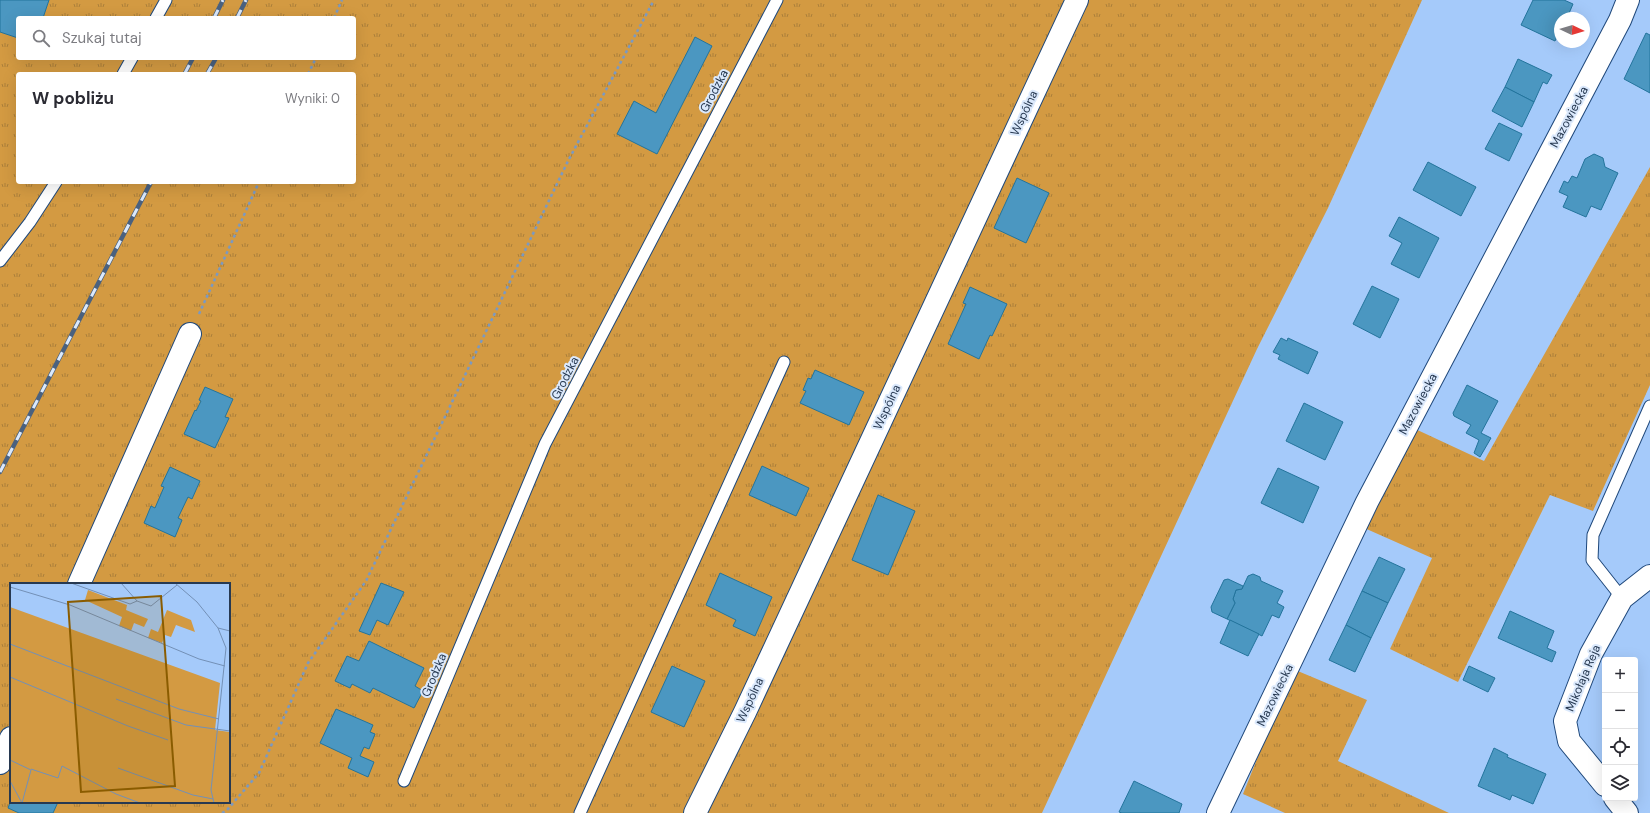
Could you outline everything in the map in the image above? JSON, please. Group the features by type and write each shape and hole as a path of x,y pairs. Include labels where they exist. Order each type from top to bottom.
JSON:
{"street":[{"name":"Wspólna","path":"695,813 745,712 1077,0"},
{"name":"Mazowiecka","path":"1218,813 1367,502 1620,20 1628,0"},
{"path":"79,583 190,334"},
{"name":"Mikołaja Reja","path":"1602,781 1569,741 1565,721 1592,654 1622,598 1650,576"},
{"path":"0,763 10,740"},
{"path":"1618,801 1627,813"}],"lane":[{"path":"157,16 166,0"},
{"name":"Grodzka","path":"404,781 545,444 776,0"},
{"path":"124,72 131,60"},
{"path":"0,261 30,222 55,184"},
{"path":"580,813 784,362"},
{"path":"1622,598 1592,560 1593,535 1650,406"}],"path":[{"path":"335,16 342,0"},
{"path":"222,813 259,773 308,663 366,581 568,161 654,0"},
{"path":"309,72 315,60"},
{"path":"190,334 258,184"}],"green space":[{"path":"0,0 1422,0 1328,208 1257,349 1042,813 0,813"},
{"path":"1650,167 1650,385 1593,511 1550,495 1458,682 1390,649 1432,558 1362,527 1411,427 1484,461"},
{"path":"1293,669 1367,700 1338,761 1449,813 1285,813 1243,794"}],"building":[{"path":"0,0 49,0 44,16 16,16 16,37 0,32"},
{"path":"1533,0 1564,0 1573,4 1570,12 1554,12 1554,41 1521,25"},
{"path":"1646,33 1650,35 1650,93 1624,79"},
{"path":"695,37 712,46 657,154 617,134 634,101 656,113"},
{"path":"1518,59 1552,75 1547,84 1543,82 1534,102 1505,87"},
{"path":"1505,87 1534,102 1522,127 1492,111"},
{"path":"1499,123 1522,134 1509,161 1485,149"},
{"path":"1594,154 1603,158 1605,167 1618,173 1601,210 1591,206 1586,217 1563,207 1568,196 1559,192 1564,181 1568,183 1572,176 1577,178 1585,159"},
{"path":"1428,162 1476,187 1461,216 1413,190"},
{"path":"1017,178 1049,193 1026,243 994,228"},
{"path":"1399,217 1439,238 1419,278 1391,264 1402,243 1389,236"},
{"path":"1372,286 1399,299 1380,338 1353,324"},
{"path":"970,287 1007,304 979,359 948,344 966,304 963,303"},
{"path":"1281,338 1287,341 1288,338 1318,352 1308,374 1278,359 1280,355 1273,352"},
{"path":"815,370 864,392 849,425 800,403 806,391 803,390 808,378 811,379"},
{"path":"1467,385 1498,401 1481,433 1491,438 1480,457 1474,453 1479,440 1466,433 1471,425 1454,416 1453,413"},
{"path":"205,387 233,399 225,417 229,418 215,448 184,434 195,410 196,411 201,401 199,400"},
{"path":"1304,403 1343,422 1325,460 1286,441"},
{"path":"762,466 809,488 796,516 749,495"},
{"path":"170,467 200,481 192,499 188,497 178,518 182,520 175,537 144,523 151,506 155,508 164,487 161,486"},
{"path":"1278,468 1319,487 1303,523 1261,503"},
{"path":"878,495 915,511 888,575 852,560"},
{"path":"1379,557 1405,569 1388,603 1362,591"},
{"path":"720,573 772,597 755,636 733,626 736,620 706,605"},
{"path":"1253,574 1260,577 1261,581 1283,591 1277,603 1284,607 1279,618 1272,615 1262,636 1227,619 1235,603 1233,599 1236,590 1242,589 1248,576"},
{"path":"1228,579 1243,586 1242,589 1236,590 1233,599 1235,603 1227,619 1212,612 1211,607 1224,580"},
{"path":"381,583 404,592 388,625 377,620 370,635 359,631"},
{"path":"1362,591 1388,603 1371,638 1346,625"},
{"path":"1510,611 1554,631 1547,648 1556,652 1552,662 1498,638"},
{"path":"1230,620 1259,634 1248,656 1220,643"},
{"path":"1346,625 1371,638 1355,672 1329,660"},
{"path":"369,641 424,668 415,686 423,691 414,708 373,688 370,693 352,684 350,688 335,681 347,656 359,661"},
{"path":"672,666 705,681 684,727 651,712"},
{"path":"1469,666 1495,678 1488,692 1463,680"},
{"path":"336,709 373,725 370,732 375,734 369,749 364,747 360,756 374,762 368,777 348,768 352,758 320,743"},
{"path":"1494,748 1508,755 1507,757 1546,774 1533,804 1512,795 1510,800 1478,786"},
{"path":"1134,781 1182,804 1179,813 1119,812"},
{"path":"10,803 58,803 53,813 19,813 8,808"}],"railway":[{"path":"215,16 223,0"},
{"path":"238,16 246,0"},
{"path":"186,72 192,60"},
{"path":"208,72 215,60"},
{"path":"0,472 150,184"}]}
